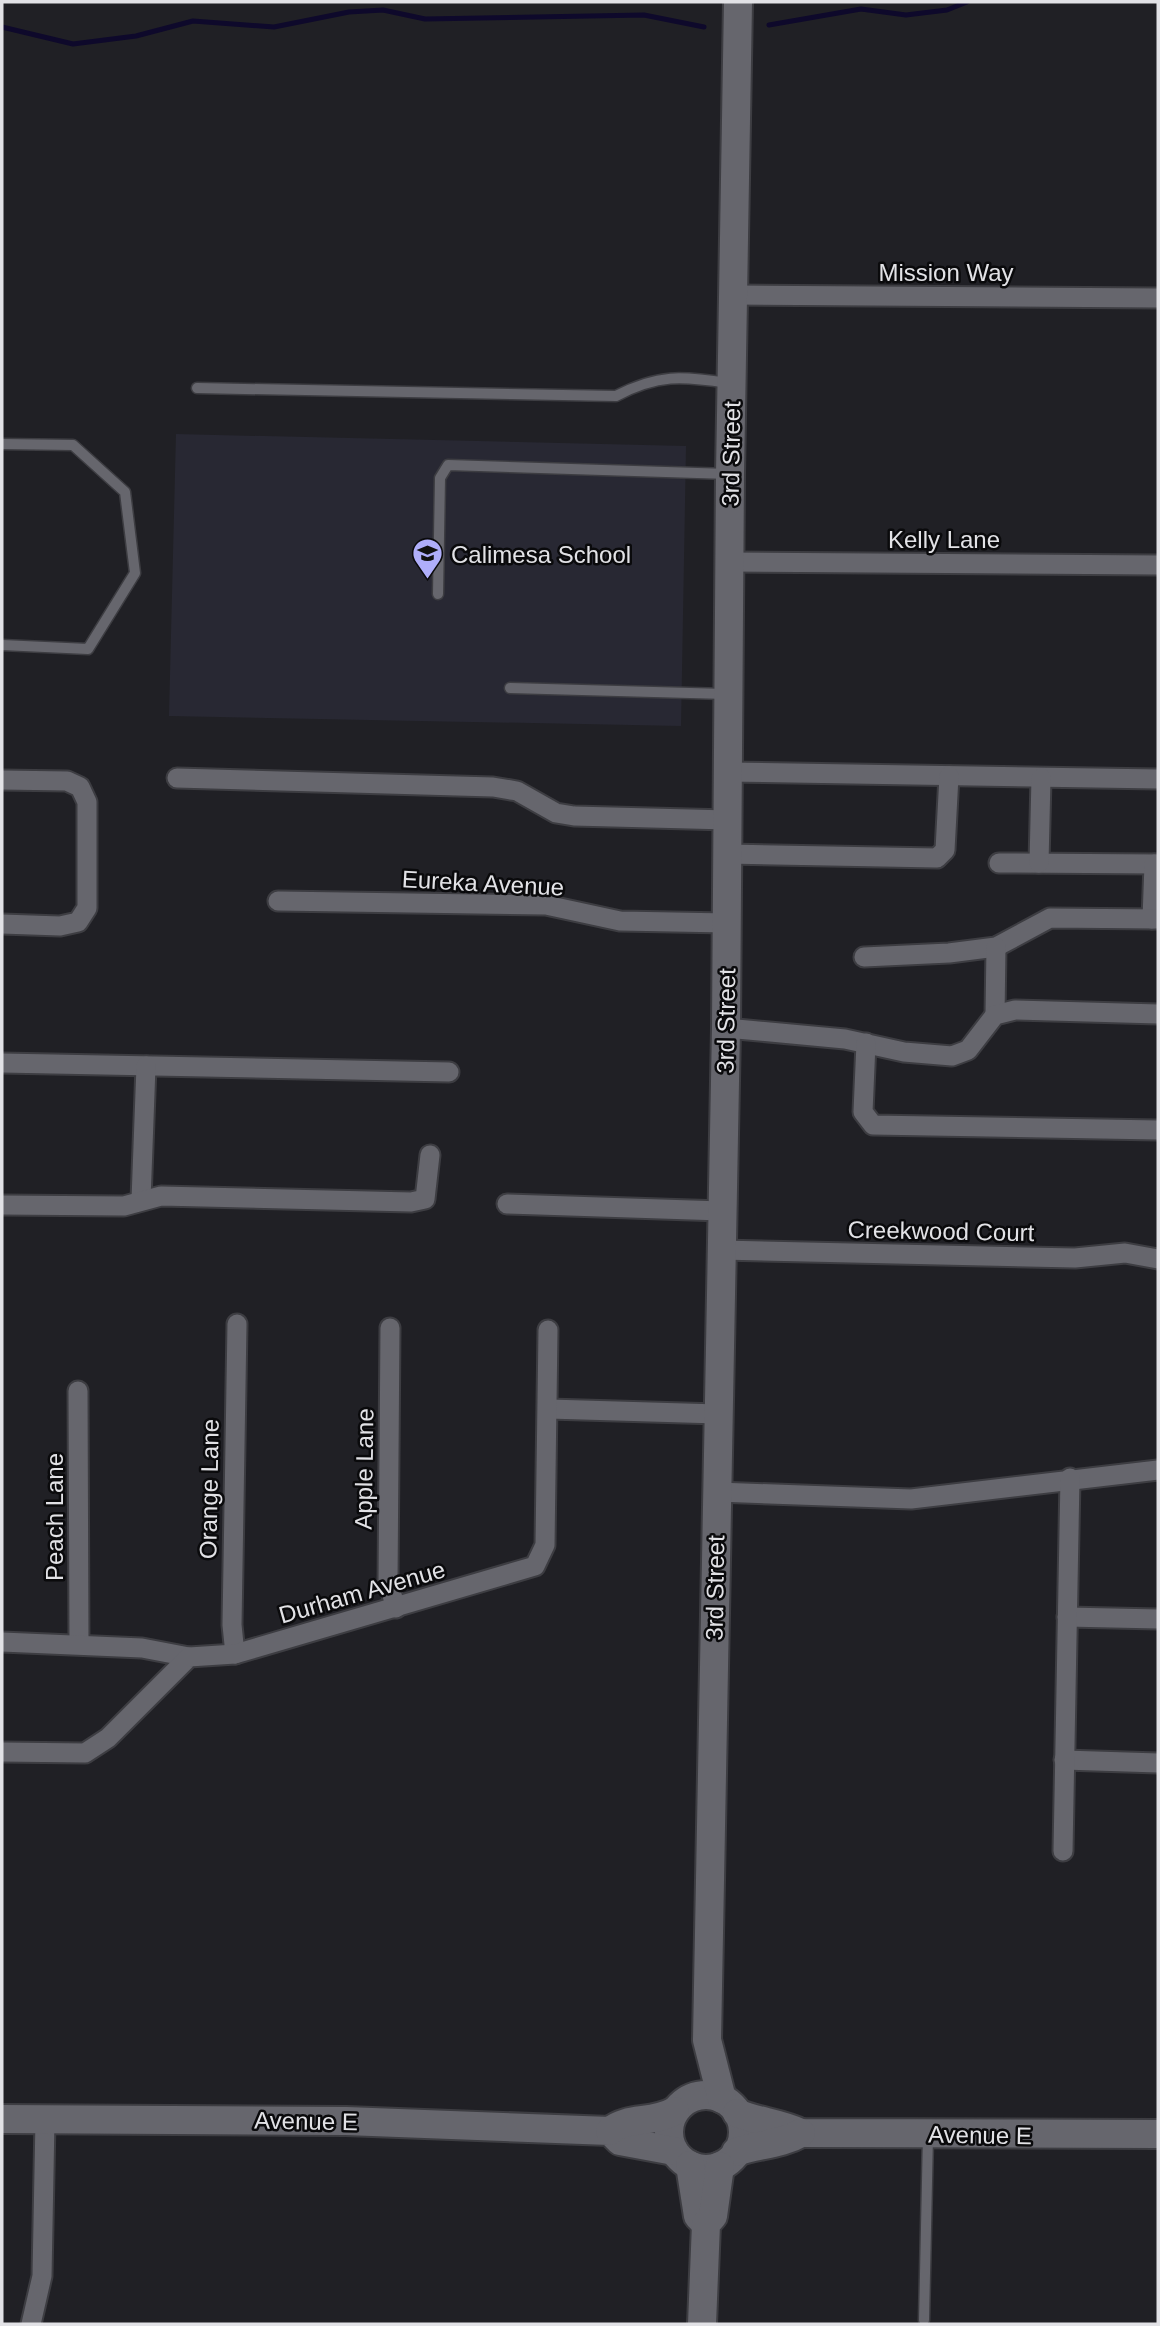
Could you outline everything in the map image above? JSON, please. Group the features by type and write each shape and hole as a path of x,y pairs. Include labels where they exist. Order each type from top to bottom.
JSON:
{"street":[{"name":"3rd Street","path":"730,2106 707,2040 726,1028 730,474 738,2"},
{"name":"Mission Way","path":"734,295 1158,298"},
{"name":"Kelly Lane","path":"730,562 1158,565"},
{"path":"728,772 1158,779"},
{"path":"728,855 937,858 945,850 948,776"},
{"path":"177,778 493,787 517,791 556,813 574,816 728,820"},
{"path":"1039,863 1041,778"},
{"path":"2,780 67,781 80,787 87,802 87,908 78,922 60,926 2,925"},
{"path":"864,957 949,953 996,947 1050,918 1155,919 1156,864 999,863"},
{"name":"Eureka Avenue","path":"278,901 546,905 620,921 727,923"},
{"path":"726,1028 866,1043 904,1052 952,1056 968,1050 995,1015 996,947"},
{"path":"995,1015 1015,1010 1158,1014"},
{"path":"866,1043 863,1112 873,1125 1158,1130"},
{"path":"2,1063 449,1072"},
{"path":"141,1200 146,1066"},
{"path":"2,1205 124,1206 162,1196 411,1202 425,1199 430,1155"},
{"path":"507,1204 722,1212"},
{"name":"Creekwood Court","path":"721,1250 1075,1258 1125,1253 1158,1259"},
{"name":"Orange Lane","path":"235,1654 232,1625 237,1324"},
{"name":"Apple Lane","path":"390,1328 388,1582 396,1608"},
{"name":"Durham Avenue","path":"2,1643 142,1648 189,1657 235,1654 535,1566 545,1545 549,1409 548,1330"},
{"name":"Peach Lane","path":"78,1391 79,1644"},
{"path":"549,1409 718,1414"},
{"path":"717,1492 911,1499 1158,1469"},
{"path":"1063,1851 1070,1478"},
{"path":"1067,1617 1158,1619"},
{"path":"2,1752 85,1753 108,1738 189,1657"},
{"path":"1064,1760 1158,1763"},
{"name":"3rd Street","path":"683,2105 699,2055 707,2040"},
{"path":"702,2324 706,2224 713,2216 728,2159 743,2133 730,2106 712,2095 683,2105 669,2131 682,2158 698,2216 706,2224"},
{"name":"Avenue E","path":"2,2119 346,2121 610,2131 620,2123 659,2120 683,2105"},
{"name":"Avenue E","path":"730,2106 752,2119 785,2125 801,2133 1158,2134"},
{"path":"31,2324 42,2276 45,2120"},
{"name":"Avenue E","path":"610,2131 620,2141 682,2158"},
{"name":"Avenue E","path":"728,2159 753,2146 784,2143 801,2133"},
{"path":"682,2158 710,2168 728,2159"}],"lane":[{"path":"197,388 616,396 645,381 664,378 732,384"},
{"path":"2,444 73,445 125,492 135,573 88,649 2,645"},
{"path":"438,594 440,478 448,465 730,474"},
{"path":"510,688 730,694"},
{"path":"925,2320 928,2134"}],"shaded area":[{"name":"Calimesa School","path":"176,434 686,446 681,726 169,716"}],"waterway":[{"path":"769,25 861,9 906,15 947,10 967,2"},
{"path":"2,27 73,44 136,36 193,21 274,27 349,12 383,10 425,19 644,15 704,27"}],"place":[{"name":"Calimesa School","path":"428,581"}]}
